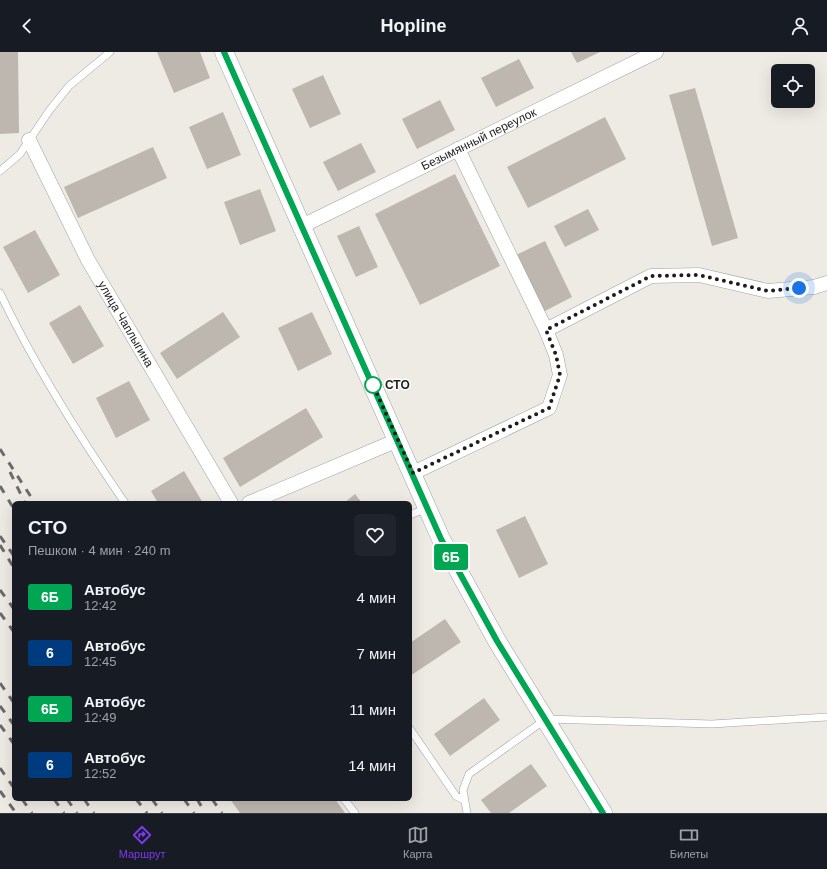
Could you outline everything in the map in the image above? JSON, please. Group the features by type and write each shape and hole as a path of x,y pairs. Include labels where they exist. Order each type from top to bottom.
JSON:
{"street":[{"path":"224,52 413,473 441,539 497,641 603,813"},
{"name":"Безымянный переулок","path":"302,226 656,52"},
{"name":"улица Чаплыгина","path":"29,140 88,260 230,501"},
{"path":"413,473 549,408 560,375 556,355 546,330 458,149"},
{"path":"546,330 651,276 699,275 768,291 821,285 827,276"},
{"path":"254,501 398,440"}],"lane":[{"path":"0,171 20,154 69,86 110,52"},
{"path":"0,293 15,325 73,427 124,501"},
{"path":"412,513 428,508"},
{"path":"467,813 463,790 468,774 546,719 712,724 827,717"},
{"path":"412,731 456,796 464,800"},
{"path":"346,801 355,813"}],"building":[{"path":"0,52 18,52 19,133 0,134"},
{"path":"157,52 200,52 210,78 174,93"},
{"path":"571,52 600,52 577,63"},
{"path":"519,59 534,88 496,107 481,78"},
{"path":"323,75 341,114 310,128 292,89"},
{"path":"695,88 738,238 712,246 669,95"},
{"path":"440,100 455,130 417,149 402,119"},
{"path":"223,112 241,155 207,169 189,127"},
{"path":"605,117 626,159 528,208 507,167"},
{"path":"361,143 376,172 338,191 323,162"},
{"path":"153,147 167,178 78,218 64,187"},
{"path":"455,174 500,266 420,305 375,214"},
{"path":"260,189 276,231 240,245 224,202"},
{"path":"588,209 599,230 565,247 554,226"},
{"path":"359,226 378,267 356,277 337,236"},
{"path":"35,230 60,275 28,293 3,247"},
{"path":"545,241 572,297 543,312 516,255"},
{"path":"80,305 104,346 73,364 49,323"},
{"path":"223,312 240,337 177,379 160,353"},
{"path":"312,312 332,354 298,371 278,328"},
{"path":"129,381 150,420 116,438 96,398"},
{"path":"306,408 323,437 240,487 223,458"},
{"path":"184,471 202,501 157,501 151,491"},
{"path":"355,494 360,501 346,501"},
{"path":"525,516 548,564 519,578 496,530"},
{"path":"445,619 461,642 412,675 412,642"},
{"path":"484,698 500,720 450,756 434,734"},
{"path":"531,764 547,786 509,813 491,813 481,800"},
{"path":"231,801 336,801 345,813 240,813"}],"railway":[{"path":"0,449 34,501"},
{"path":"10,472 24,501"},
{"path":"0,486 12,506"},
{"path":"0,536 12,553"},
{"path":"0,545 12,565"},
{"path":"0,590 12,606"},
{"path":"0,613 12,629"},
{"path":"0,683 12,700"},
{"path":"0,706 12,722"},
{"path":"0,725 12,741"},
{"path":"0,768 12,785"},
{"path":"0,791 16,813"},
{"path":"23,801 32,813"},
{"path":"55,801 64,813"},
{"path":"68,801 77,813"},
{"path":"85,801 94,813"},
{"path":"138,801 147,813"},
{"path":"153,801 162,813"},
{"path":"185,801 194,813"},
{"path":"198,801 203,809"},
{"path":"213,801 222,813"}],"bus line":[{"name":"6Б","path":"224,52 441,539 497,641 603,813"}],"place":[{"name":"СТО","path":"373,385"}],"route":[{"path":"373,385 372,383 413,473 549,408 560,375 556,355 546,330 651,276 699,275 768,291 799,288"}]}
